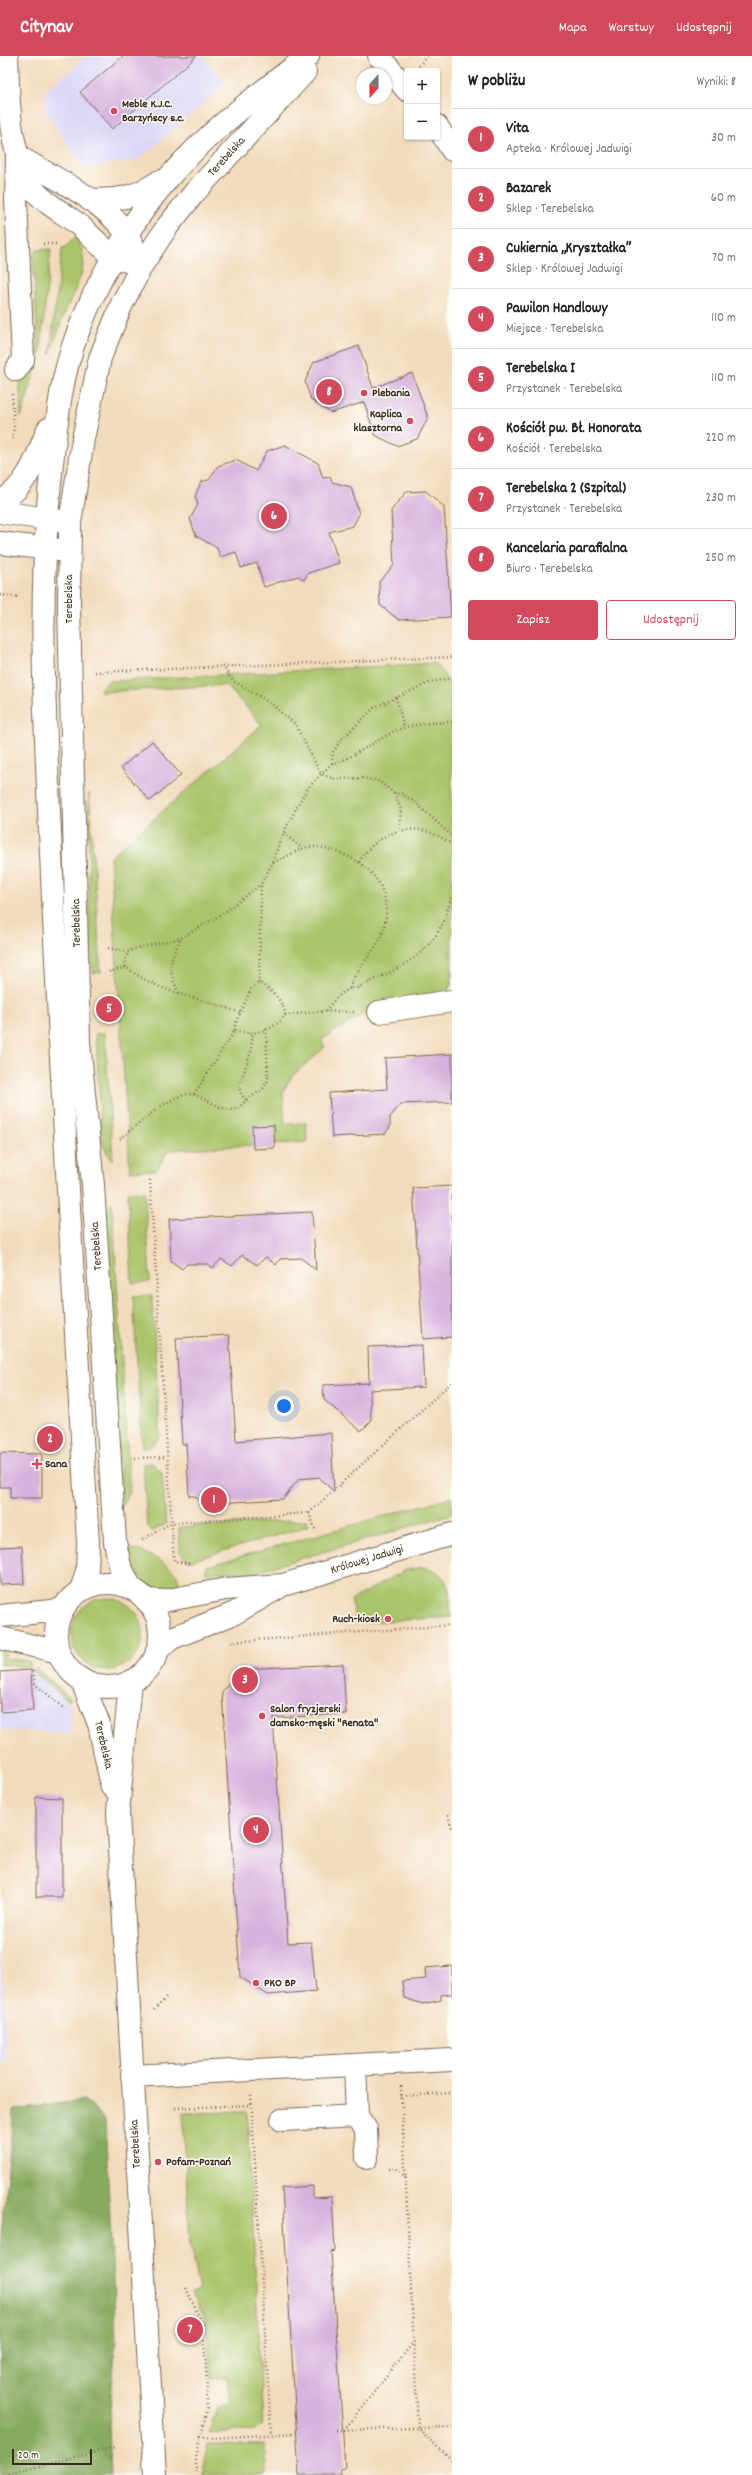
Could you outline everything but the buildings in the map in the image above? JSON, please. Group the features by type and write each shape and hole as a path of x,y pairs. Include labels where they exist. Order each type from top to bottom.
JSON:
{"street":[{"path":"7,56 11,135 17,156 36,192 76,222 113,257 142,265"},
{"name":"Terebelska","path":"0,502 13,495 32,469 59,400 76,336 113,257 127,234 172,173 239,109 308,56"},
{"name":"Terebelska","path":"138,1594 120,1566 115,1542 93,1185 79,1042 69,552 70,523 83,439 100,358 121,306 142,265 167,226 195,192 320,56"},
{"path":"379,56 404,86"},
{"path":"440,131 452,150"},
{"path":"17,156 90,200 114,218 127,234 142,265"},
{"path":"14,379 23,360 16,214 17,156"},
{"name":"Terebelska","path":"90,200 124,199 135,196 172,173"},
{"name":"Terebelska","path":"59,400 44,549 44,699 67,1186 88,1543 87,1570 81,1590"},
{"path":"0,512 46,518 70,523"},
{"path":"0,543 69,552"},
{"path":"379,1012 452,1001"},
{"name":"Królowej Jadwigi","path":"138,1594 163,1601 226,1589 283,1585 452,1534"},
{"path":"107,1583 138,1594 158,1623 160,1637 157,1650 151,1663 142,1674 130,1682 115,1686 98,1686 81,1680 68,1668 59,1652 56,1638 57,1623 62,1610 81,1590 94,1584 107,1583"},
{"name":"Królowej Jadwigi","path":"157,1650 172,1638 235,1613 283,1585"},
{"path":"0,1616 62,1610"},
{"path":"0,1638 59,1652"},
{"name":"Terebelska","path":"81,1680 99,1724 118,1813"},
{"name":"Terebelska","path":"130,1682 118,1813 155,2475"},
{"path":"132,2076 452,2060"},
{"path":"355,2065 357,2116 366,2129 367,2158"},
{"path":"282,2120 357,2116"}],"path":[{"path":"417,68 427,56"},
{"path":"12,441 14,426 14,379"},
{"path":"0,594 21,597"},
{"path":"95,672 225,668 452,657"},
{"path":"225,668 228,676 235,682 270,703 295,724 321,774 342,779 370,779 384,784 394,793 401,809 399,831"},
{"path":"332,764 333,752 352,727 374,708 431,682 452,678"},
{"path":"396,697 404,728"},
{"path":"126,967 125,960 129,952 134,949 181,938 225,912 261,884 273,862 277,848 297,806 321,774 332,764 340,762 376,741 404,728 452,722"},
{"path":"394,793 402,794 416,803 452,836"},
{"path":"359,862 368,849 379,840 399,831 429,832 452,844"},
{"path":"284,833 301,848"},
{"path":"273,862 288,857 301,848 320,848 332,850 359,862 373,874 382,888 386,914 380,938 373,952 351,981 350,988"},
{"path":"194,1094 235,1030 235,1025 251,989 258,983 261,884"},
{"path":"326,1011 332,1003 350,988 357,988 395,971 415,958 440,929 452,897"},
{"path":"180,993 170,968 171,959 181,938"},
{"path":"108,948 129,952"},
{"path":"109,972 126,967 154,985 240,1013"},
{"path":"258,983 269,989 284,1009 285,1015"},
{"path":"235,1030 253,1032 266,1029 277,1023 285,1015 326,1011 379,1012"},
{"path":"120,1139 171,1099 194,1094 230,1110 238,1109 246,1100 263,1089 268,1080 266,1029"},
{"path":"246,1100 241,1094 239,1086 251,1052 253,1032"},
{"path":"150,1180 174,1561 192,1564"},
{"path":"142,1540 171,1523 310,1513 452,1382"},
{"path":"135,1458 167,1457"},
{"path":"310,1513 315,1529"},
{"path":"233,1642 452,1625"},
{"path":"32,1666 33,1684 68,1711"},
{"path":"448,1815 452,1828"},
{"path":"400,2080 405,2139 418,2428 452,2461"},
{"path":"251,2093 271,2434"},
{"path":"401,2096 452,2093"},
{"path":"175,2108 252,2105"},
{"path":"186,2288 203,2325 207,2409 196,2457 196,2475"},
{"path":"343,2430 414,2343"},
{"path":"336,2430 452,2427"},
{"path":"200,2436 213,2438 297,2433"},
{"path":"4,2475 114,2447"}],"shaded area":[{"path":"86,56 203,56 227,84 138,160 84,168 46,112 45,91"},
{"path":"31,1670 70,1703 71,1733 0,1730 0,1671"},
{"path":"0,1940 7,2062 0,2062"}],"green space":[{"path":"75,237 83,256 83,265 78,283 64,315 50,354 62,248 66,247"},
{"path":"51,249 40,355 21,417 19,377 33,363 38,350 33,254 37,250"},
{"path":"436,663 451,685 452,698 452,981 446,995 378,1005 321,1040 325,1047 293,1075 283,1093 285,1124 306,1123 307,1142 168,1150 157,1170 130,1171 110,857 262,725 226,685 101,692 100,689 108,681"},
{"path":"89,793 101,972 93,973 89,909"},
{"path":"105,1033 113,1160 107,1153 101,1138 96,1034"},
{"path":"145,1191 150,1282 132,1283 128,1192"},
{"path":"112,1202 130,1492 122,1506 105,1231 107,1213"},
{"path":"152,1295 160,1436 151,1447 142,1447 133,1296"},
{"path":"152,1463 162,1473 166,1524 153,1531 147,1527 143,1464"},
{"path":"452,1497 452,1514 252,1573 205,1572 207,1566"},
{"path":"306,1520 308,1526 193,1560 187,1560 180,1552 179,1527"},
{"path":"126,1549 132,1549 145,1553 166,1564 176,1575 181,1591 159,1589 144,1582 134,1569"},
{"path":"424,1567 440,1574 444,1579 449,1592 451,1617 356,1623 351,1600 406,1570"},
{"path":"107,1598 127,1604 137,1614 143,1634 137,1654 127,1664 107,1670 87,1664 77,1654 71,1634 77,1614 87,1604"},
{"path":"0,1647 6,1648 5,1658 27,1661 30,1663 31,1670 28,1667 0,1664"},
{"path":"36,1668 71,1699 67,1700 34,1672"},
{"path":"84,2100 105,2120 116,2339 109,2424 111,2475 0,2475 0,2245 14,2110"},
{"path":"247,2112 263,2425 254,2430 209,2433 217,2408 230,2402 227,2377 211,2378 207,2324 192,2293 199,2291 190,2245 183,2113"},
{"path":"208,2444 265,2445 266,2475 203,2475 203,2465"}],"place":[{"name":"Meble K.J.C. Barzyńscy s.c.","path":"114,111"},
{"name":"Kancelaria parafialna","path":"329,392"},
{"name":"Plebania","path":"364,393"},
{"name":"Kaplica klasztorna","path":"410,421"},
{"name":"Kościół pw. Bł. Honorata","path":"274,516"},
{"name":"Terebelska I","path":"109,1009"},
{"name":"Bazarek","path":"50,1439"},
{"name":"Sana","path":"37,1464"},
{"name":"Vita","path":"214,1500"},
{"name":"Ruch-kiosk","path":"388,1619"},
{"name":"Cukiernia „Kryształka”","path":"245,1680"},
{"name":"Salon fryzjerski damsko-męski \"Renata\"","path":"262,1716"},
{"name":"Pawilon Handlowy","path":"256,1830"},
{"name":"PKO BP","path":"256,1983"},
{"name":"Pofam-Poznań","path":"158,2162"},
{"name":"Terebelska 2 (Szpital)","path":"190,2330"}]}
